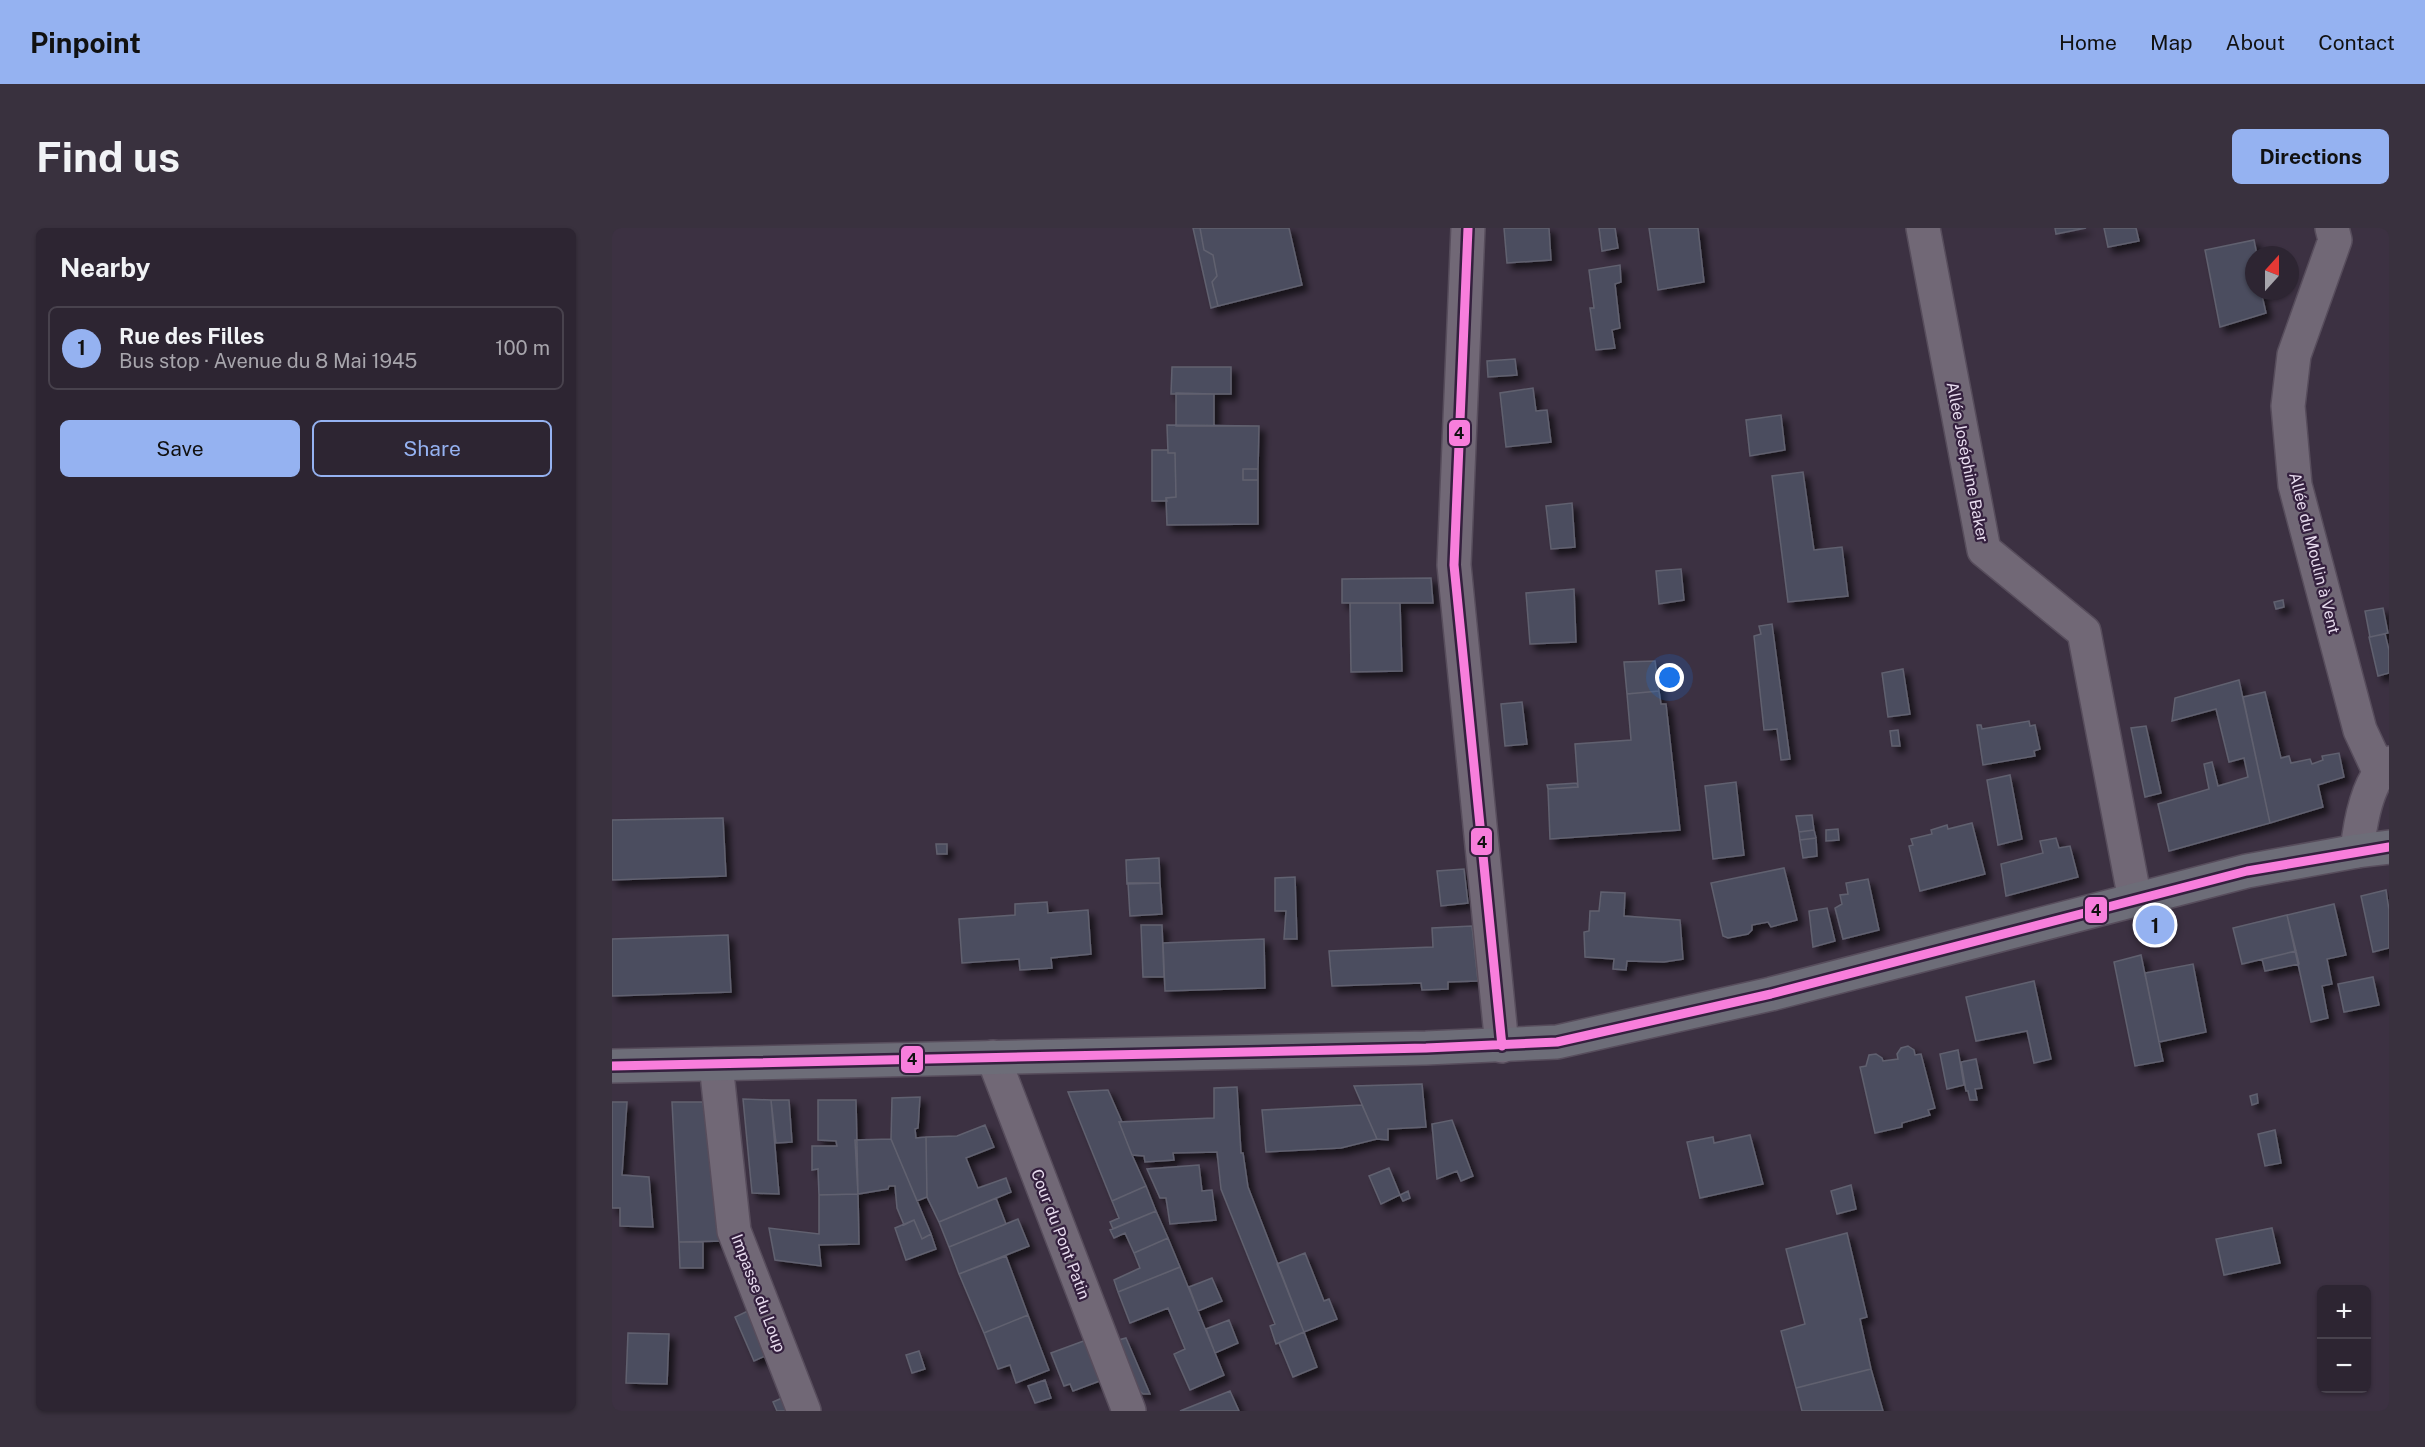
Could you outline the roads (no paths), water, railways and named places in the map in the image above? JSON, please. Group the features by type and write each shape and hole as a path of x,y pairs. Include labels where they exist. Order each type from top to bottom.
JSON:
{"main road":[{"path":"612,1066 1502,1046 1557,1042 1771,994 2247,871 2389,847"}],"street":[{"path":"1468,228 1454,566 1502,1046"},
{"name":"Allée Joséphine Baker","path":"1923,228 1984,550 2084,632 2135,900"},
{"name":"Allée du Moulin à Vent","path":"2332,228 2335,240 2294,355 2288,406 2295,485 2360,730 2384,767"},
{"path":"2357,851 2360,821 2384,767"},
{"name":"Cour du Pont Patin","path":"993,1057 1129,1411"},
{"name":"Impasse du Loup","path":"717,1064 734,1231 804,1411"}],"place":[{"name":"Rue des Filles","path":"2155,925"}]}
